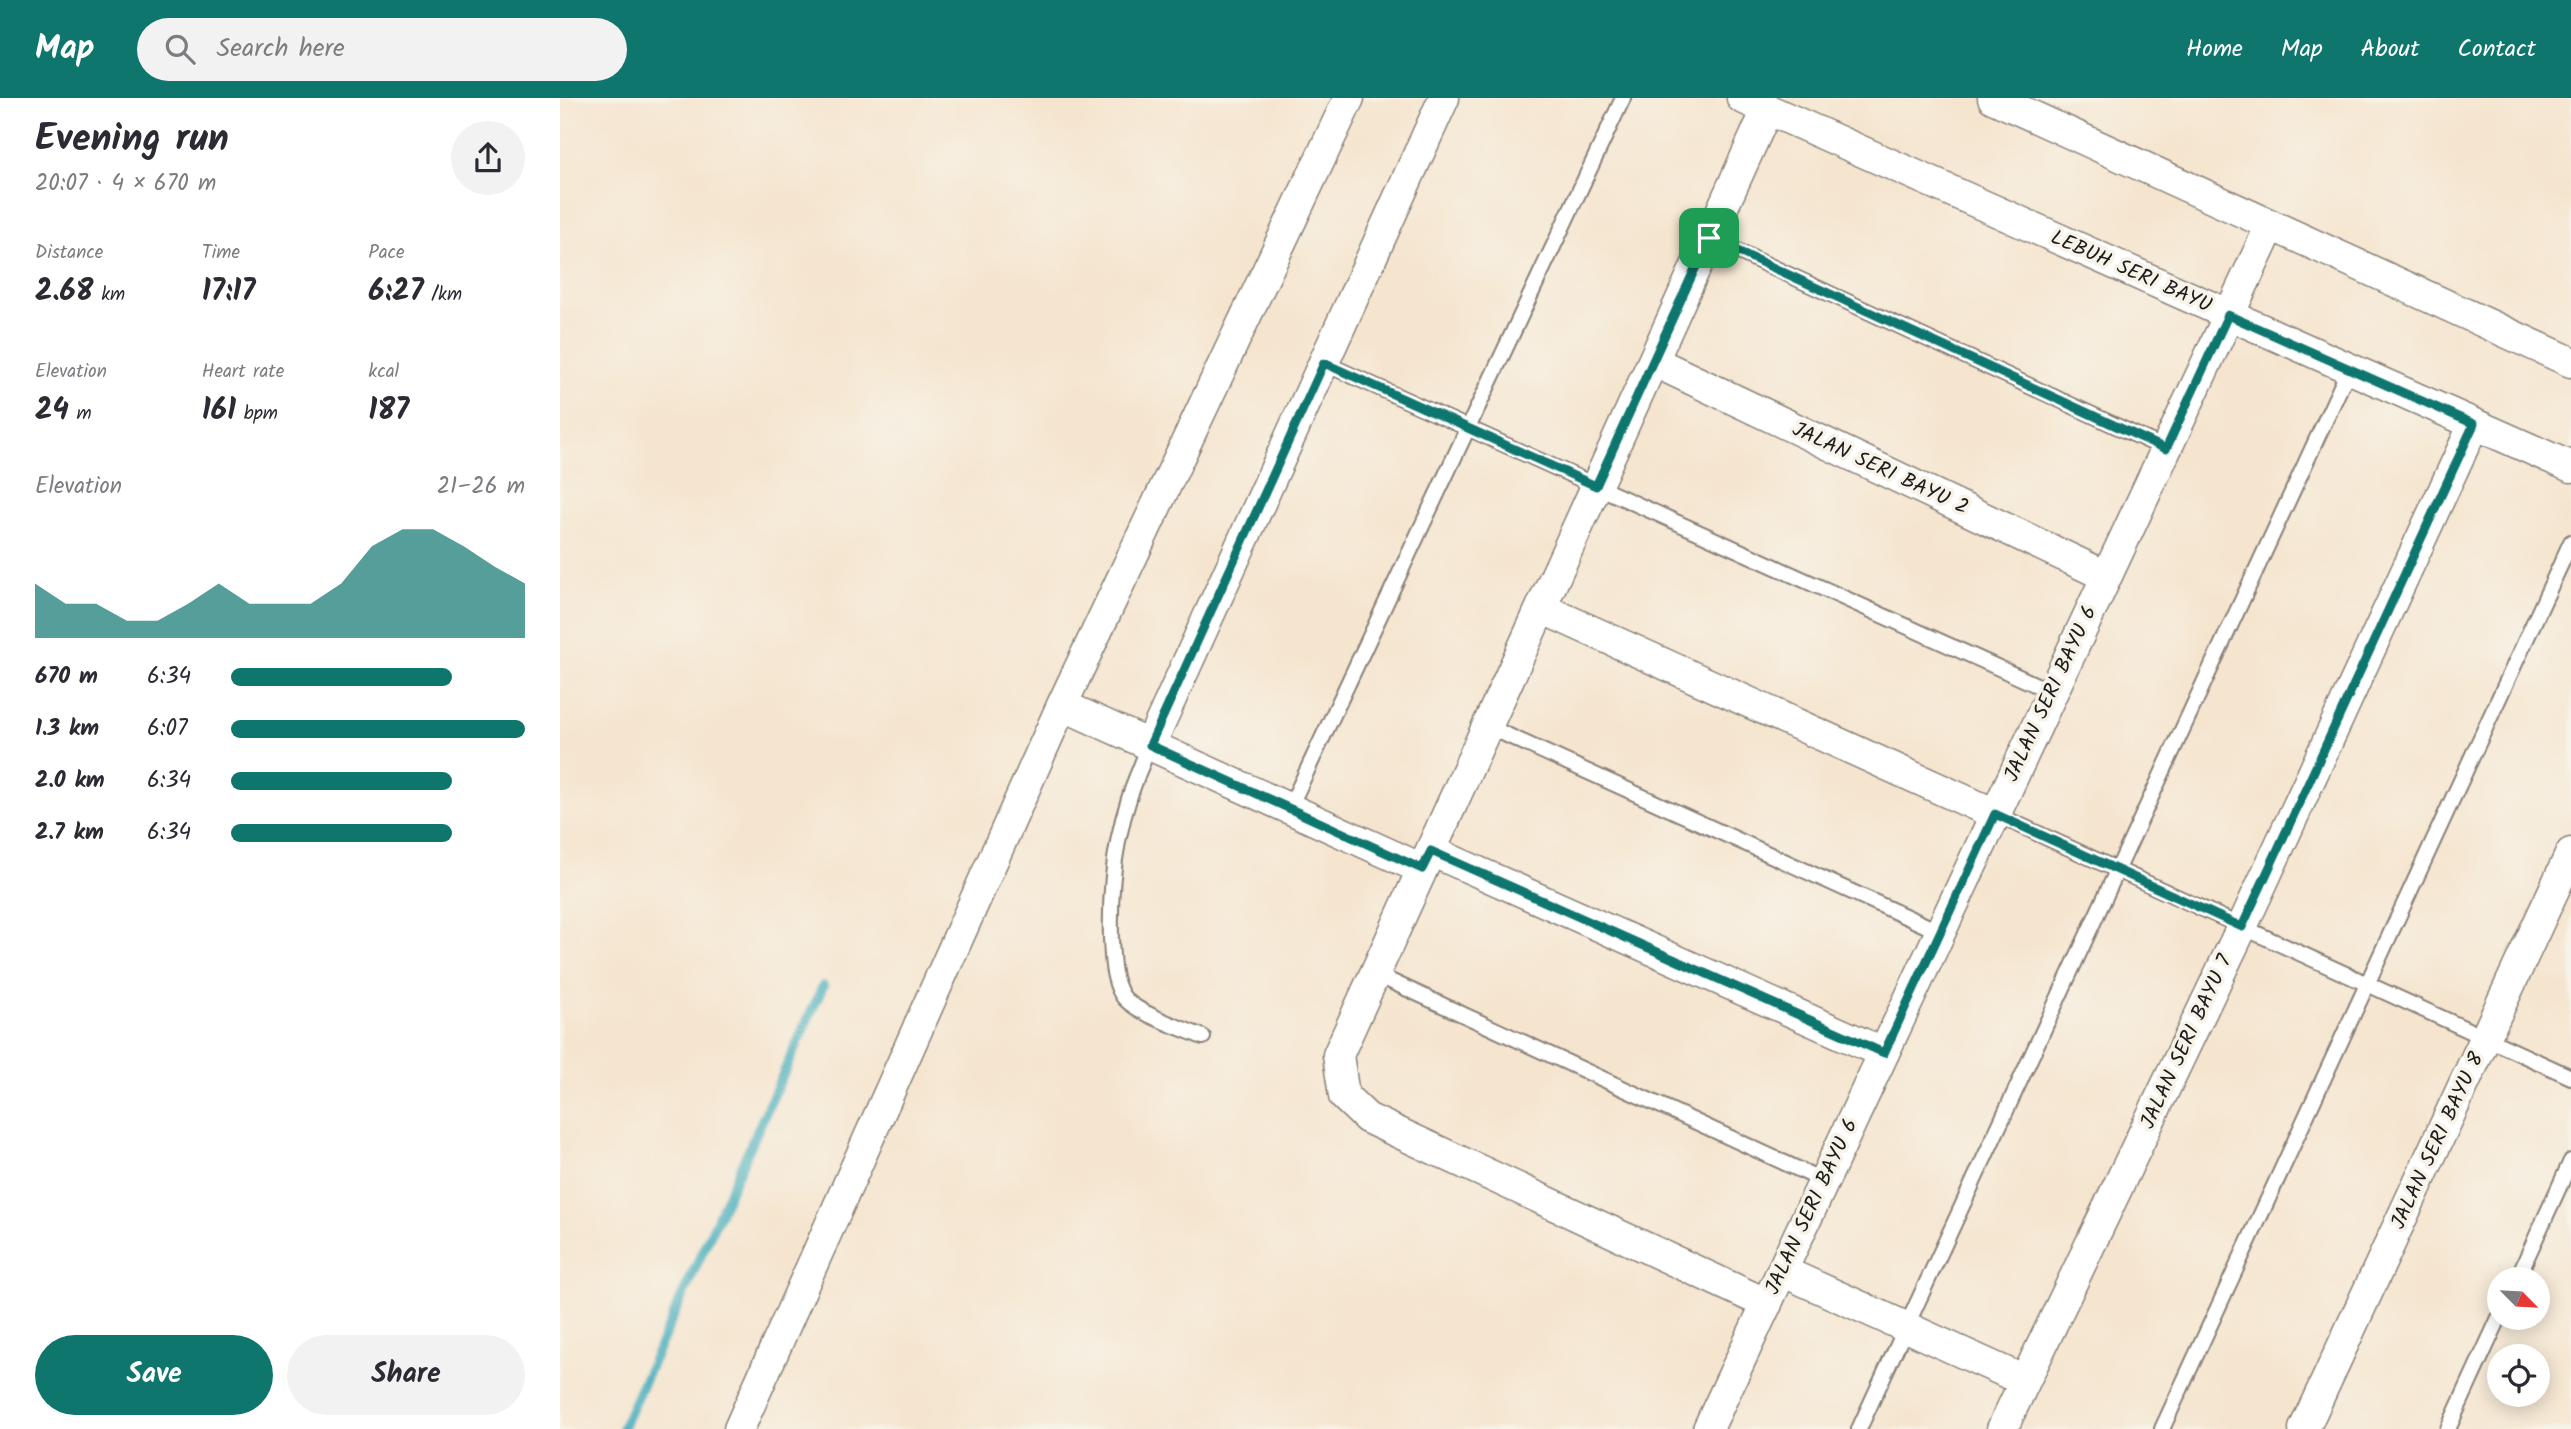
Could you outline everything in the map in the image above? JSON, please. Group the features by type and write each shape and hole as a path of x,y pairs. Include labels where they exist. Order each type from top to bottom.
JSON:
{"street":[{"path":"739,1429 1062,705 1349,98"},
{"path":"1150,745 1444,98"},
{"path":"1993,98 2571,362"},
{"path":"1755,104 1709,238 1338,1055 1344,1096 1367,1118 1767,1304"},
{"name":"LEBUH SERI BAYU","path":"1755,104 2571,467"},
{"name":"JALAN SERI BAYU 6","path":"1708,1429 2270,225"},
{"name":"JALAN SERI BAYU 2","path":"1653,361 2106,576"},
{"name":"JALAN SERI BAYU 7","path":"2002,1429 2242,927 2474,424"},
{"path":"1541,607 1995,814"},
{"path":"1062,705 1289,809 1426,860 1884,1053"},
{"name":"JALAN SERI BAYU 8","path":"2304,1429 2571,853"},
{"path":"1782,1270 2025,1381"}],"lane":[{"path":"1289,809 1623,98"},
{"path":"1709,238 2166,449"},
{"path":"1324,363 2052,692"},
{"path":"1859,1429 2348,369"},
{"path":"2162,1429 2571,542"},
{"path":"1487,726 1940,932"},
{"path":"1150,745 1135,778 1118,832 1110,893 1112,966 1123,997 1149,1013 1203,1037"},
{"path":"1995,814 2571,1077"},
{"path":"1375,974 1824,1181"},
{"path":"2522,1267 2571,1161"},
{"path":"2448,1429 2493,1330"}],"waterway":[{"path":"622,1429 823,986"}],"route":[{"path":"1709,238 2166,449 2228,315 2474,424 2242,927 1995,814 1884,1053 1431,851 1422,869 1150,745 1324,363 1596,486 1709,238"}]}
